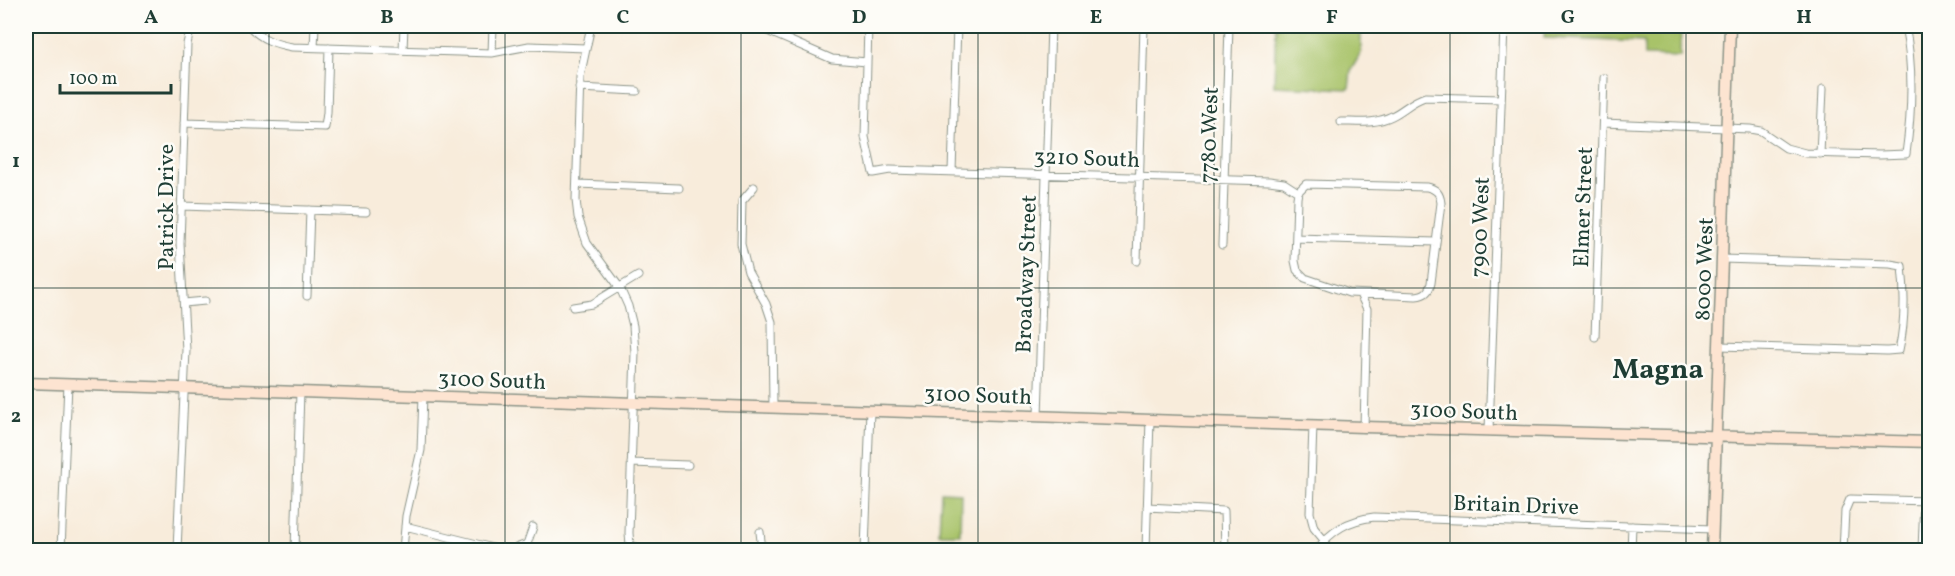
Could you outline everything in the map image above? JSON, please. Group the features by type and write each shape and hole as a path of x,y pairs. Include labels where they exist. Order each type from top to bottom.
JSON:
{"street":[{"name":"Patrick Drive","path":"177,550 186,350 180,243 187,44 191,26"},
{"path":"249,26 264,39 277,44 329,48 492,53 529,46 586,48"},
{"path":"314,47 315,26"},
{"path":"403,50 404,26"},
{"path":"492,53 493,26"},
{"path":"591,26 582,63 579,88 578,217 584,236 595,256 620,288 633,326 630,545 646,550"},
{"path":"756,26 832,59 867,62 868,26"},
{"path":"778,35 780,26"},
{"path":"952,171 957,26"},
{"name":"Broadway Street","path":"1038,416 1051,26"},
{"path":"1137,261 1144,26"},
{"name":"7780 West","path":"1222,245 1229,26"},
{"name":"7900 West","path":"1489,430 1504,26"},
{"name":"8000 West","path":"1712,550 1730,26"},
{"path":"1603,123 1761,131 1786,148 1805,153 1906,154 1911,75 1910,51 1905,26"},
{"path":"184,123 324,127 327,113 329,48"},
{"name":"3210 South","path":"867,62 865,136 873,173 890,170 952,171 1225,180 1284,183 1300,189"},
{"name":"Elmer Street","path":"1595,337 1604,78"},
{"path":"579,88 637,91"},
{"path":"1820,154 1822,89"},
{"path":"1341,122 1379,121 1391,117 1417,99 1425,97 1501,99"},
{"path":"577,184 679,188"},
{"path":"1312,184 1426,187 1438,193 1441,202 1431,283 1427,292 1416,296 1349,293 1305,278 1299,273 1295,261 1300,189 1312,184"},
{"path":"754,187 742,201 741,244 748,272 766,304 772,322 773,407"},
{"path":"182,206 366,212"},
{"path":"307,296 310,210"},
{"path":"1296,238 1436,242"},
{"path":"1720,346 1899,350 1902,339 1904,281 1902,266 1890,264 1722,259"},
{"path":"573,307 592,304 638,276"},
{"path":"1360,294 1367,309 1364,426"},
{"path":"1367,309 1378,295"},
{"path":"184,303 205,301"},
{"name":"3100 South","path":"26,383 1313,425 1929,442"},
{"path":"61,550 68,384"},
{"path":"295,550 300,392"},
{"path":"403,550 405,526 420,457 423,396"},
{"path":"865,550 870,410"},
{"path":"1146,550 1150,419"},
{"path":"1313,425 1310,513 1314,528 1324,540 1317,550"},
{"path":"631,463 688,465"},
{"path":"1843,550 1845,512 1850,499 1926,500 1922,550"},
{"path":"1147,507 1224,511 1225,550"},
{"name":"Britain Drive","path":"1324,540 1346,524 1374,517 1713,529"},
{"path":"405,526 497,549 510,550 527,544 533,527"},
{"path":"1631,550 1632,526"},
{"path":"760,532 762,550"}],"green space":[{"path":"1276,26 1422,26 1422,31 1361,29 1361,53 1351,70 1349,89 1274,86"},
{"path":"1545,26 1681,26 1680,57 1644,56 1644,42 1544,38"},
{"path":"941,492 961,493 960,534 939,534"}],"district":[{"name":"Magna","path":"1658,368"}]}
